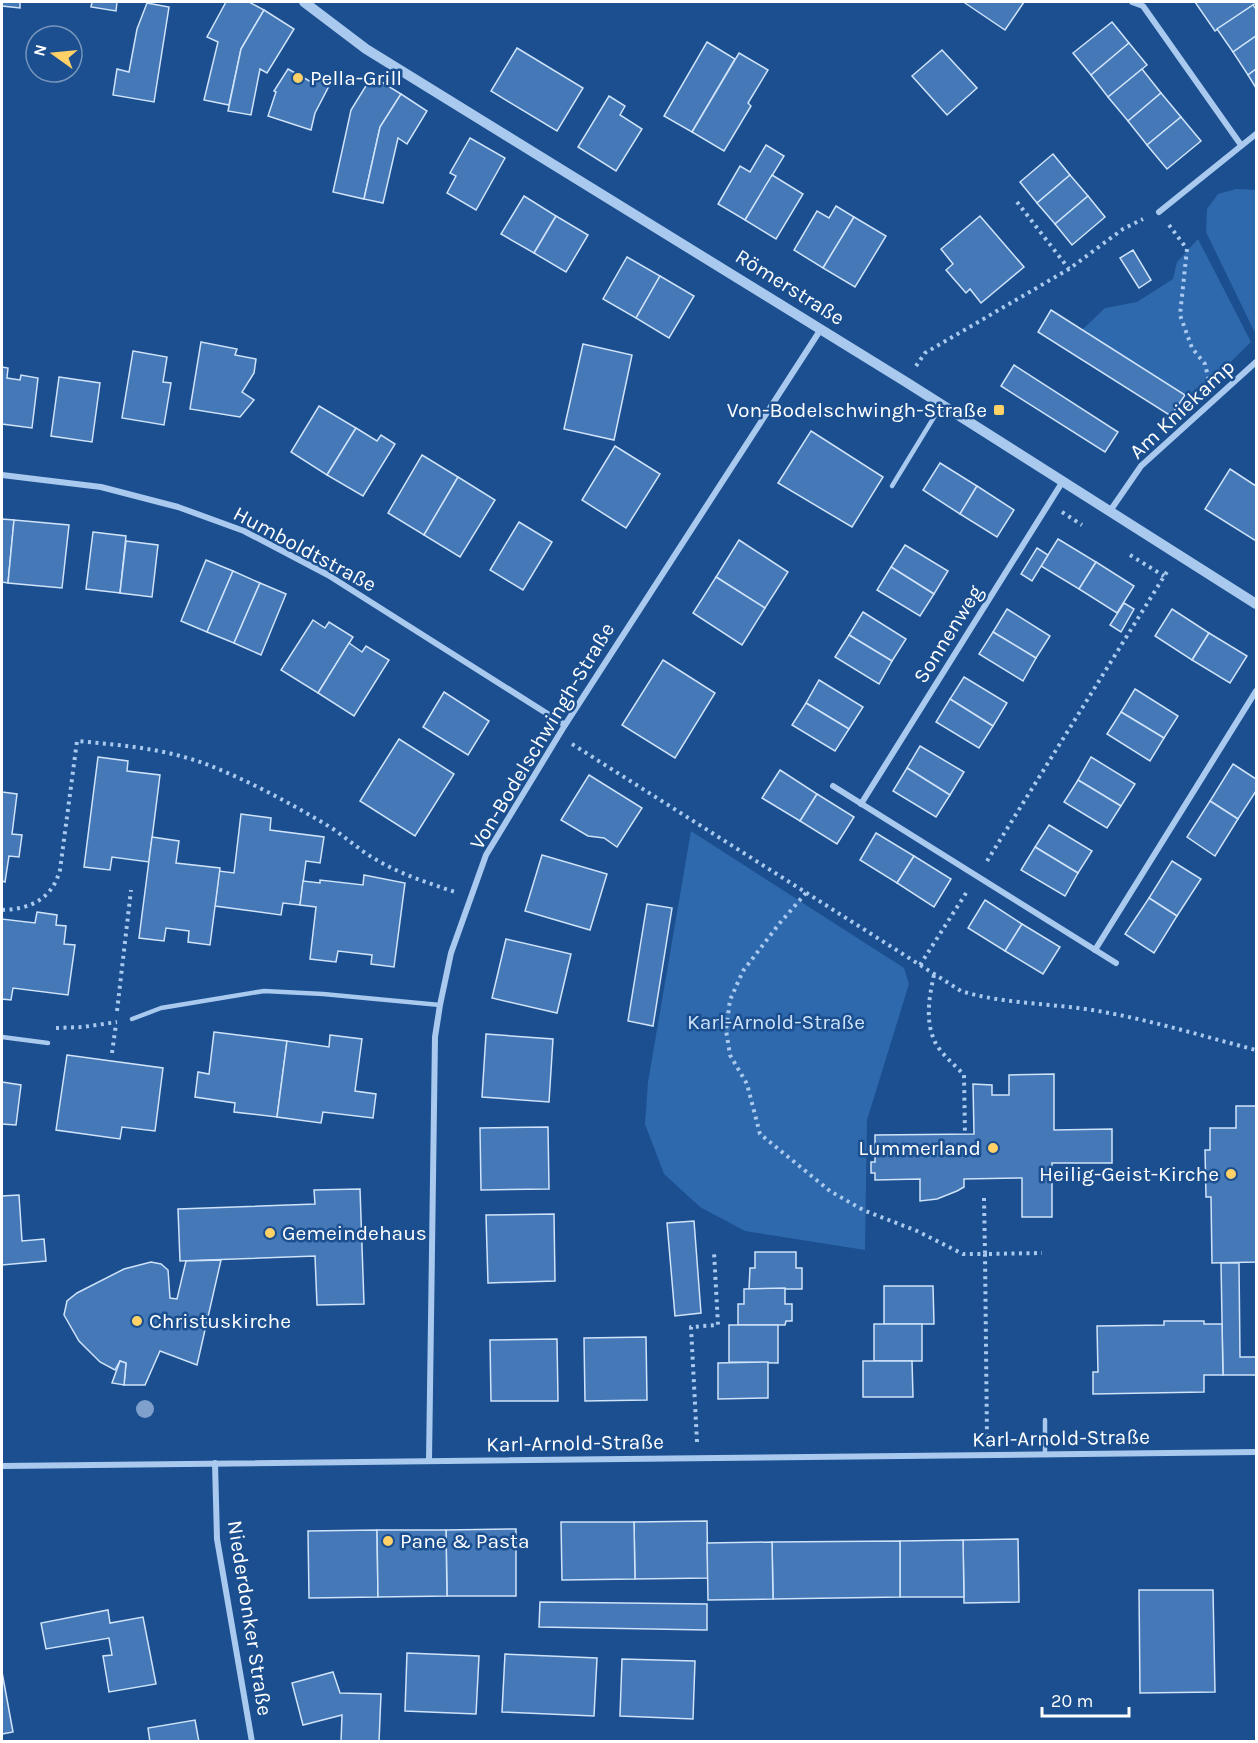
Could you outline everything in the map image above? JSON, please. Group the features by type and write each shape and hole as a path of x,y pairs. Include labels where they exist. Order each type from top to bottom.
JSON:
{"street":[{"name":"Römerstraße","path":"304,2 366,49 942,404 1257,604"},
{"path":"1132,2 1143,6 1240,145"},
{"path":"1159,212 1240,145 1257,134"},
{"name":"Von-Bodelschwingh-Straße","path":"429,1461 433,1080 435,1037 451,953 486,855 558,736 820,329"},
{"name":"Am Kniekamp","path":"1110,511 1141,466 1257,362"},
{"name":"Humboldtstraße","path":"2,475 101,487 178,507 244,531 328,575 565,725"},
{"name":"Sonnenweg","path":"861,804 1063,481"},
{"path":"1095,950 1257,691"},
{"path":"833,786 1116,963"},
{"name":"Karl-Arnold-Straße","path":"2,1466 1257,1452"},
{"name":"Niederdonker Straße","path":"215,1463 217,1539 252,1742"}],"lane":[{"path":"892,486 942,404"},
{"path":"132,1019 161,1008 264,991 440,1005"},
{"path":"2,1037 48,1043"},
{"path":"1045,1420 1045,1455"}],"path":[{"path":"1017,202 1069,269"},
{"path":"906,382 925,353 1069,269 1123,229 1159,212 1187,249 1180,315 1192,348 1205,364 1209,384 1220,396"},
{"path":"920,965 978,876 1178,554"},
{"path":"1130,555 1164,576"},
{"path":"558,736 961,991 1126,1017 1257,1050"},
{"path":"2,910 30,905 43,898 55,886 60,870 76,741 137,746 204,764 243,780 328,826 390,867 470,898"},
{"path":"112,1053 131,890"},
{"path":"806,893 743,971 730,1000 726,1030 730,1055 747,1084 760,1134 830,1191 863,1210 917,1231 963,1254 1042,1253"},
{"path":"934,975 928,1001 930,1022 935,1042 964,1075 964,1134"},
{"path":"44,1028 83,1027 132,1019"},
{"path":"984,1198 987,1455"},
{"path":"698,1458 691,1327 718,1325 714,1252"}],"green space":[{"path":"1236,189 1256,190 1256,335 1206,232 1207,209 1218,194"},
{"path":"1198,239 1251,342 1192,400 1082,330 1105,308 1137,302 1173,279 1177,262"},
{"name":"Karl-Arnold-Straße","path":"691,831 904,968 909,984 867,1120 865,1250 745,1231 700,1207 664,1174 645,1124 648,1082"}],"building":[{"path":"2,2 20,2 20,8 2,6"},
{"path":"92,2 117,2 116,11 91,7"},
{"path":"226,2 249,2 264,10 241,49 229,105 204,100 218,42 207,37"},
{"path":"966,2 1024,2 1005,30"},
{"path":"1195,2 1255,2 1256,3 1215,31"},
{"path":"147,3 169,7 154,102 113,95 117,69 129,72 137,29"},
{"path":"1253,5 1256,9 1256,36 1233,52 1217,29"},
{"path":"264,10 294,29 267,73 260,69 251,115 228,111 241,49"},
{"path":"1112,22 1129,43 1091,75 1073,53"},
{"path":"1256,36 1256,69 1248,75 1233,52"},
{"path":"707,42 735,59 692,132 664,116"},
{"path":"1129,43 1147,65 1108,97 1091,75"},
{"path":"517,48 583,88 557,131 491,91"},
{"path":"942,50 977,88 947,115 912,76"},
{"path":"739,53 768,70 748,103 751,106 724,151 692,132"},
{"path":"288,69 313,83 316,79 329,86 315,113 311,130 268,116 276,92 274,91"},
{"path":"1142,69 1161,93 1128,121 1108,97"},
{"path":"1256,69 1256,88 1248,75"},
{"path":"372,76 401,94 380,127 364,199 333,192 351,110"},
{"path":"1161,93 1181,117 1147,145 1128,121"},
{"path":"401,94 427,111 407,144 398,138 383,203 364,199 380,127"},
{"path":"609,96 625,106 620,115 642,129 616,171 578,147"},
{"path":"1181,117 1201,141 1167,169 1147,145"},
{"path":"470,138 505,158 476,210 447,193 456,176 450,173"},
{"path":"766,145 784,156 745,220 718,204 740,166 750,172"},
{"path":"1053,154 1070,175 1037,203 1020,182"},
{"path":"772,175 803,194 776,239 745,220"},
{"path":"1070,175 1088,196 1055,224 1037,203"},
{"path":"524,196 556,216 534,253 501,234"},
{"path":"1088,196 1105,217 1072,245 1055,224"},
{"path":"836,206 854,217 823,268 794,250 817,211 829,218"},
{"path":"556,216 588,235 566,272 534,253"},
{"path":"980,216 1024,267 981,303 970,289 966,293 946,270 953,264 941,249"},
{"path":"854,217 886,236 855,287 823,268"},
{"path":"1133,250 1151,280 1139,288 1120,258"},
{"path":"627,257 660,276 636,318 603,299"},
{"path":"660,276 694,296 669,338 636,318"},
{"path":"1051,310 1185,395 1171,416 1038,332"},
{"path":"201,342 237,349 235,355 256,359 254,373 242,392 254,400 240,417 190,409"},
{"path":"583,344 632,355 614,440 564,429"},
{"path":"133,351 167,357 163,382 171,383 164,425 122,418"},
{"path":"1014,365 1118,432 1105,452 1001,386"},
{"path":"2,367 8,368 7,378 20,380 21,375 38,378 32,428 2,424"},
{"path":"59,377 100,383 92,442 51,436"},
{"path":"319,406 356,428 327,475 291,452"},
{"path":"356,428 377,441 381,435 395,444 363,496 327,475"},
{"path":"811,431 883,477 852,527 778,483"},
{"path":"615,446 660,474 626,528 582,500"},
{"path":"422,455 458,477 424,535 388,513"},
{"path":"940,463 977,486 960,514 923,490"},
{"path":"1230,469 1256,486 1256,541 1205,509"},
{"path":"458,477 495,500 460,557 424,535"},
{"path":"977,486 1014,510 997,537 960,514"},
{"path":"2,519 14,520 8,583 2,582"},
{"path":"14,520 69,525 62,588 8,583"},
{"path":"519,522 552,542 523,590 490,570"},
{"path":"93,532 126,536 120,593 86,589"},
{"path":"1058,539 1096,562 1079,589 1041,566"},
{"path":"739,540 788,572 765,608 716,577"},
{"path":"126,541 158,545 152,597 120,593"},
{"path":"905,545 948,571 934,594 891,567"},
{"path":"1037,548 1048,555 1032,581 1021,574"},
{"path":"206,560 233,571 207,632 181,621"},
{"path":"1096,562 1134,586 1117,613 1079,589"},
{"path":"891,567 934,594 920,616 877,590"},
{"path":"233,571 260,583 234,643 207,632"},
{"path":"716,577 765,608 742,645 693,613"},
{"path":"260,583 286,594 261,655 234,643"},
{"path":"1124,603 1134,609 1121,632 1110,625"},
{"path":"1007,609 1050,636 1036,658 993,632"},
{"path":"1172,609 1209,633 1192,660 1155,636"},
{"path":"863,612 906,639 892,661 849,635"},
{"path":"313,620 325,628 329,622 353,637 318,693 281,670"},
{"path":"993,632 1036,658 1023,681 979,654"},
{"path":"1209,633 1247,656 1230,683 1192,660"},
{"path":"849,635 892,661 879,684 835,657"},
{"path":"349,643 362,652 366,646 389,660 354,716 318,693"},
{"path":"663,660 715,693 675,758 622,725"},
{"path":"964,677 1007,703 993,726 950,699"},
{"path":"819,680 863,707 849,729 806,703"},
{"path":"1135,689 1178,716 1164,738 1121,712"},
{"path":"444,692 489,721 468,755 423,727"},
{"path":"950,699 993,726 979,748 936,722"},
{"path":"806,703 849,729 835,751 792,725"},
{"path":"1121,712 1164,738 1150,761 1107,734"},
{"path":"399,739 454,774 415,836 360,801"},
{"path":"920,746 964,772 950,795 907,768"},
{"path":"98,757 128,761 127,771 160,775 149,862 112,857 110,870 84,867"},
{"path":"1091,757 1135,784 1121,806 1078,780"},
{"path":"1233,764 1256,779 1256,791 1238,819 1210,801"},
{"path":"907,768 950,795 936,817 893,791"},
{"path":"780,770 817,794 800,821 762,798"},
{"path":"589,775 642,808 617,847 604,838 588,836 561,820"},
{"path":"1078,780 1121,806 1107,828 1064,802"},
{"path":"2,792 17,794 12,834 22,835 19,857 9,856 5,882 2,881"},
{"path":"817,794 854,817 837,844 800,821"},
{"path":"1210,801 1238,819 1215,856 1187,837"},
{"path":"241,814 271,818 270,830 324,837 320,863 306,861 300,905 283,903 281,915 215,906 219,871 234,873"},
{"path":"1049,825 1092,851 1078,873 1035,847"},
{"path":"876,833 914,856 897,883 860,860"},
{"path":"152,837 179,841 176,863 220,868 210,945 188,942 189,931 166,928 164,941 139,938"},
{"path":"1035,847 1078,873 1065,896 1021,870"},
{"path":"542,855 607,874 590,930 525,911"},
{"path":"914,856 951,879 934,907 897,883"},
{"path":"1172,861 1201,879 1177,916 1149,898"},
{"path":"364,875 405,883 394,967 371,964 372,955 338,951 336,962 310,959 316,907 300,905 303,881 320,883 320,880 363,885"},
{"path":"1149,898 1177,916 1154,953 1125,934"},
{"path":"985,900 1022,924 1005,951 968,928"},
{"path":"647,904 672,908 653,1026 628,1021"},
{"path":"37,912 57,915 56,925 66,926 64,944 75,945 68,995 13,988 11,1000 2,999 2,919 35,923"},
{"path":"1022,924 1060,947 1043,974 1005,951"},
{"path":"506,939 571,954 557,1013 492,998"},
{"path":"214,1032 287,1041 277,1117 234,1112 235,1103 195,1097 198,1072 209,1074"},
{"path":"486,1034 553,1039 549,1102 482,1097"},
{"path":"330,1035 362,1039 355,1091 376,1094 373,1118 323,1112 321,1123 277,1117 287,1041 329,1047"},
{"path":"67,1055 163,1068 155,1131 122,1127 120,1139 56,1130"},
{"name":"Lummerland","path":"1054,1074 1054,1130 1112,1129 1112,1163 1052,1163 1052,1217 1022,1217 1022,1178 964,1179 964,1187 957,1191 937,1199 920,1201 920,1179 875,1180 875,1173 871,1173 871,1162 875,1162 875,1135 974,1134 973,1084 992,1085 992,1095 1009,1095 1009,1075"},
{"path":"2,1082 21,1085 16,1125 2,1124"},
{"name":"Heilig-Geist-Kirche","path":"1236,1106 1256,1106 1256,1262 1212,1263 1211,1197 1206,1197 1205,1150 1210,1150 1210,1128 1236,1128"},
{"path":"548,1127 549,1189 481,1190 480,1128"},
{"name":"Gemeindehaus","path":"360,1189 364,1304 317,1305 315,1256 180,1261 178,1209 315,1204 314,1190"},
{"path":"19,1195 22,1241 44,1239 46,1261 2,1265 2,1196"},
{"path":"554,1214 555,1281 488,1283 486,1215"},
{"path":"694,1221 701,1313 675,1316 667,1223"},
{"path":"755,1252 796,1252 796,1268 802,1268 802,1289 749,1289 750,1268 755,1268"},
{"name":"Christuskirche","path":"221,1260 197,1365 160,1351 145,1385 124,1385 126,1363 120,1361 115,1370 100,1362 79,1341 64,1315 67,1301 77,1293 124,1269 151,1262 161,1264 168,1270 170,1298 177,1299 186,1261"},
{"path":"1221,1263 1239,1263 1240,1357 1256,1357 1256,1375 1223,1375"},
{"path":"884,1286 933,1286 934,1324 884,1324"},
{"path":"785,1288 785,1304 792,1304 792,1321 786,1321 785,1325 738,1325 738,1304 744,1304 744,1289"},
{"path":"1164,1321 1204,1321 1204,1324 1222,1324 1223,1375 1204,1375 1204,1392 1093,1394 1093,1372 1098,1372 1097,1326 1164,1325"},
{"path":"874,1324 922,1324 922,1361 874,1361"},
{"path":"729,1325 778,1325 778,1363 729,1362"},
{"path":"646,1337 647,1400 585,1401 584,1338"},
{"path":"557,1339 558,1401 491,1401 490,1340"},
{"path":"120,1361 126,1363 124,1385 112,1383"},
{"path":"863,1361 912,1361 913,1397 863,1397"},
{"path":"768,1362 768,1398 718,1399 718,1363"},
{"path":"707,1521 708,1578 635,1579 634,1522"},
{"path":"561,1522 634,1522 635,1579 562,1580"},
{"path":"516,1529 516,1596 447,1596 446,1530"},
{"path":"377,1530 378,1597 309,1598 308,1531"},
{"path":"377,1530 446,1530 447,1596 378,1597"},
{"path":"1018,1539 1019,1602 964,1603 963,1540"},
{"path":"963,1540 964,1597 900,1597 900,1541"},
{"path":"900,1541 900,1597 773,1599 772,1542"},
{"path":"772,1542 773,1599 708,1600 707,1543"},
{"path":"1139,1590 1213,1590 1215,1692 1140,1693"},
{"path":"540,1602 707,1604 707,1630 539,1627"},
{"path":"108,1610 110,1623 143,1617 156,1684 109,1692 103,1656 112,1655 109,1638 46,1649 41,1623"},
{"path":"407,1653 479,1656 476,1714 405,1711"},
{"path":"505,1654 597,1658 594,1716 502,1712"},
{"path":"622,1659 695,1661 693,1719 620,1716"},
{"path":"2,1672 13,1732 2,1734"},
{"path":"333,1672 340,1693 381,1694 379,1742 341,1742 342,1715 303,1725 292,1683"},
{"path":"195,1720 199,1742 150,1742 148,1728"}],"place":[{"name":"Pella-Grill","path":"298,78"},
{"name":"Von-Bodelschwingh-Straße","path":"999,410"},
{"name":"Lummerland","path":"993,1148"},
{"name":"Heilig-Geist-Kirche","path":"1231,1174"},
{"name":"Gemeindehaus","path":"270,1233"},
{"name":"Christuskirche","path":"137,1321"},
{"name":"Pane & Pasta","path":"388,1541"}]}
